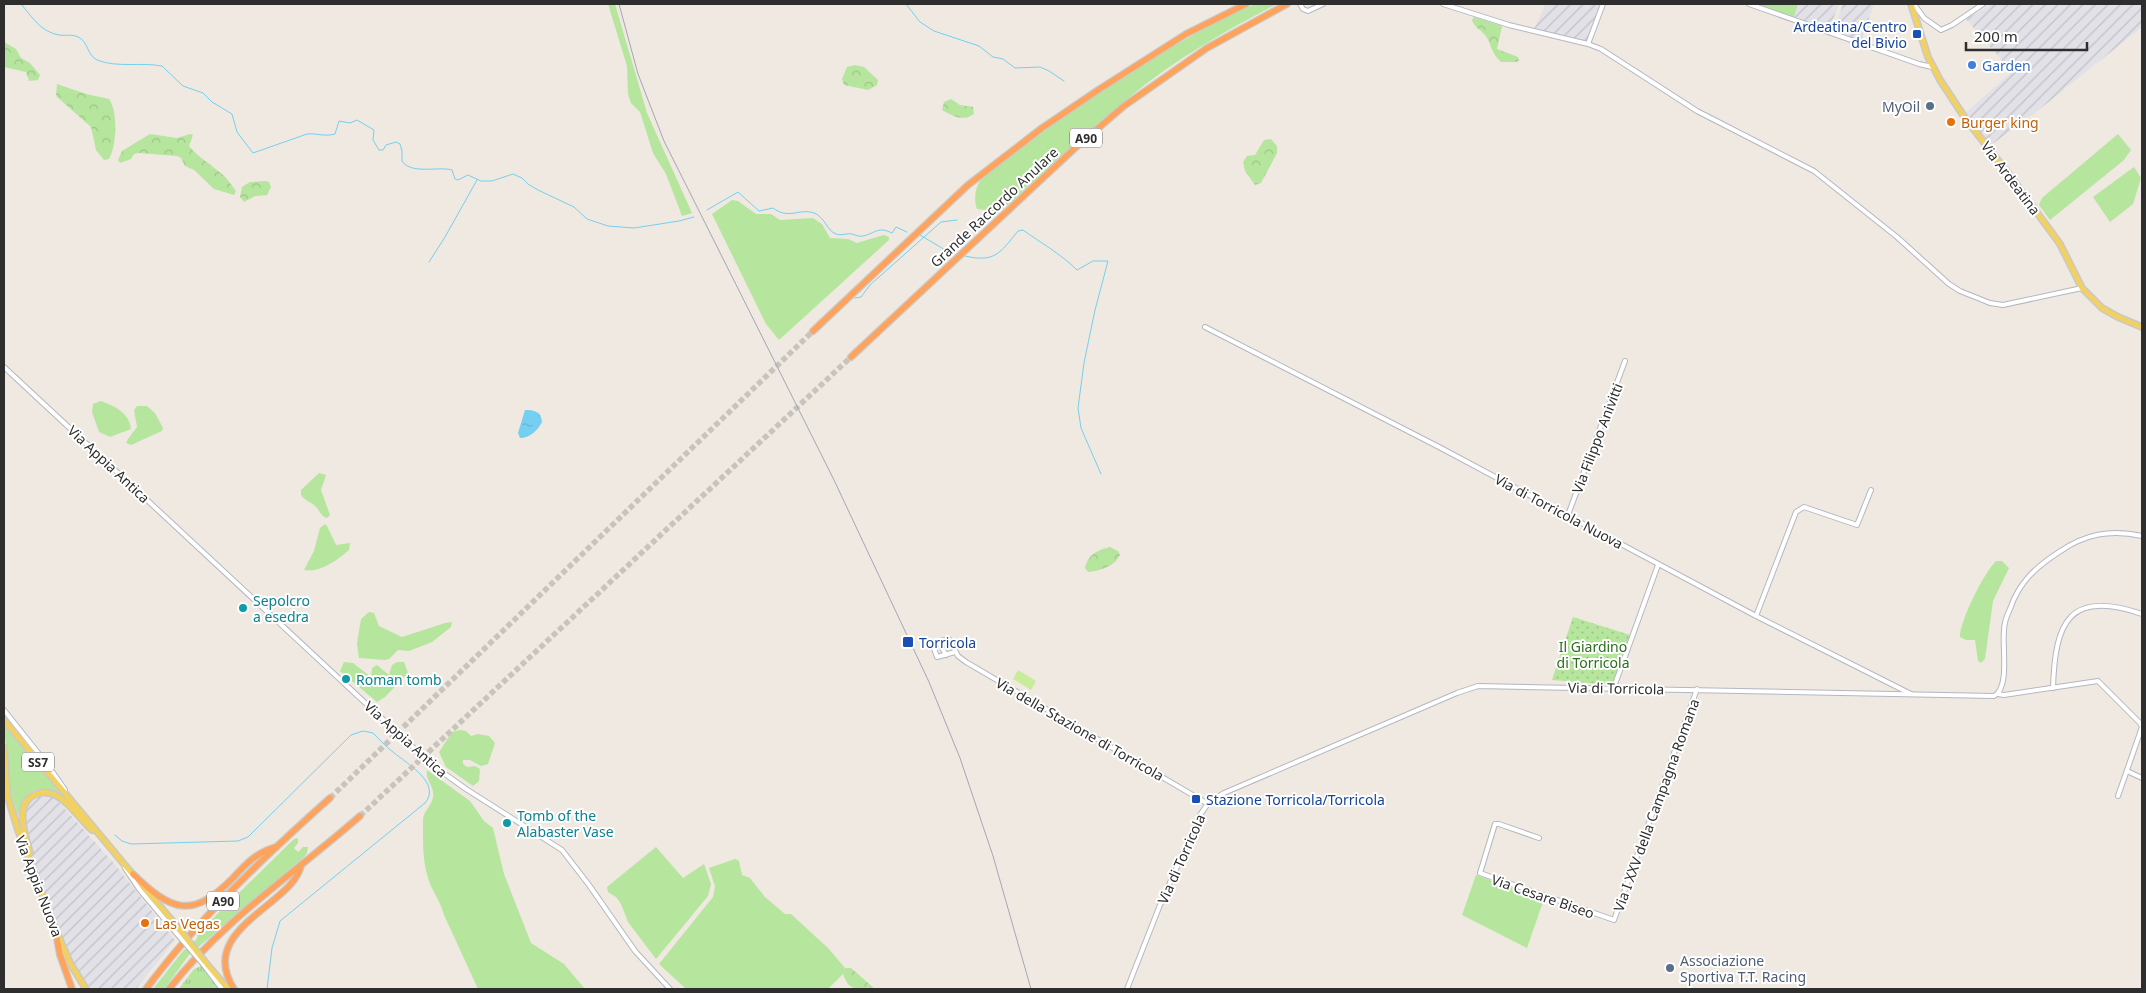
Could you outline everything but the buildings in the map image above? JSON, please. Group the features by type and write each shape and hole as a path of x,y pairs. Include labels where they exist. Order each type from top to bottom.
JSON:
{"highway":[{"name":"Grande Raccordo Anulare","path":"813,331 968,185 1042,128 1186,34 1246,4"},
{"name":"Grande Raccordo Anulare","path":"851,357 1059,162 1124,106 1207,48 1287,4"},
{"name":"A90","path":"146,989 188,937 278,846 330,798"},
{"name":"A90","path":"169,989 214,939 360,816"},
{"path":"133,874 154,895 164,901 178,905 193,905 206,900 221,890 259,854 278,846"},
{"path":"234,989 228,978 226,966 231,942 258,912 289,885 300,870 301,865"},
{"path":"55,928 60,955 72,989"}],"main road":[{"name":"Via Ardeatina","path":"1912,4 1932,66 1965,118 2057,239 2082,288 2102,308 2142,327"},
{"name":"SS7","path":"4,720 133,874 173,926 228,989"},
{"name":"Via Appia Nuova","path":"4,748 8,800 18,830 55,928 70,963 86,989"},
{"path":"34,871 22,817 26,803 34,794 49,793 62,799 107,844"}],"street":[{"path":"1300,4 1304,10 1308,11 1323,4"},
{"path":"1443,4 1509,25 1588,44 1608,54 1697,111 1814,171 1897,237 1949,284 1962,292 2000,305 2082,288"},
{"path":"1588,44 1603,4"},
{"path":"1749,4 1919,64 1932,66"},
{"path":"1912,4 1924,18 1941,30 1952,25 1983,4"},
{"name":"Via di Torricola Nuova","path":"1205,327 1568,515 1756,616 1912,694"},
{"name":"Via Filippo Anivitti","path":"1568,515 1625,362"},
{"name":"Via Appia Antica","path":"4,368 436,768 562,850 589,884 635,951 670,989"},
{"path":"1756,616 1796,512 1804,507 1857,525 1871,490"},
{"path":"1998,694 2002,689 2004,679 2004,629 2010,608 2028,575 2055,554 2084,537 2111,533 2142,536"},
{"path":"1614,688 1658,565"},
{"path":"2053,688 2056,648 2064,625 2070,617 2080,610 2103,605 2142,614"},
{"name":"Via della Stazione di Torricola","path":"937,642 949,639 955,652 966,662 1208,804"},
{"path":"946,655 940,644 937,642 932,643 937,657 946,655 955,652"},
{"name":"Via di Torricola","path":"1127,989 1183,852 1200,815 1208,804 1222,794 1469,688 1498,685 1984,696 2004,695 2098,681 2140,723 2141,732 2127,771"},
{"name":"Via I XXV della Campagna Romana","path":"1614,920 1697,689"},
{"path":"4,710 50,768 73,803"},
{"path":"4,771 6,783"},
{"path":"2118,796 2127,771 2142,778"},
{"name":"Via Cesare Biseo","path":"1539,838 1495,824 1480,873 1614,920"},
{"path":"117,856 139,889 173,926"},
{"path":"204,963 222,989"}],"shaded area":[{"path":"1546,4 1601,4 1587,42 1534,29"},
{"path":"1798,4 1839,4 1829,31 1794,17"},
{"path":"1843,4 1874,4 1861,42 1833,32"},
{"path":"1992,4 2142,4 2142,27 2036,112 1991,145 1965,113 2012,72 1966,19"},
{"path":"48,796 57,800 112,861 175,940 136,989 91,989 76,968 41,885 30,847 25,816 28,804 38,797"}],"green space":[{"path":"608,4 615,4 647,113 692,213 682,216 666,174 653,153 640,112 631,103 628,94 627,66"},
{"path":"1255,4 1277,4 1239,24 1166,69 1099,123 1003,209 994,211 977,209 975,199 978,186 982,179 999,164 1135,69 1194,34"},
{"path":"1757,4 1798,4 1794,17"},
{"path":"1474,17 1502,26 1497,49 1518,57 1519,60 1517,62 1501,62 1495,55 1485,35 1473,22"},
{"path":"4,42 16,49 21,58 30,63 40,75 38,80 29,81 26,72 4,67"},
{"path":"855,65 864,67 878,80 877,85 868,90 844,85 842,79 847,67"},
{"path":"57,84 86,94 109,99 114,112 115,137 109,159 104,160 96,150 91,127 56,96"},
{"path":"951,99 960,105 973,107 974,114 962,118 942,110 944,102"},
{"path":"150,134 177,138 190,134 193,135 189,146 227,178 236,191 234,195 214,189 194,170 185,166 181,158 177,156 139,153 134,154 131,159 120,163 118,160 122,151"},
{"path":"2118,134 2131,150 2124,160 2050,220 2039,205 2042,198"},
{"path":"1271,139 1277,146 1277,153 1261,183 1255,185 1245,171 1243,162 1247,156 1255,155 1264,140"},
{"path":"2134,167 2141,178 2133,204 2110,222 2093,197"},
{"path":"250,182 269,182 271,187 267,195 255,196 244,202 240,197 242,187"},
{"path":"732,200 738,201 756,214 771,214 780,220 813,218 822,224 830,238 848,239 857,243 884,235 889,237 889,240 779,340 766,324 712,214"},
{"path":"101,401 120,410 130,423 131,429 110,437 99,432 92,412 93,404"},
{"path":"137,406 147,406 155,413 163,428 162,431 131,445 126,443 137,427 134,410"},
{"path":"319,473 326,475 321,490 330,515 327,518 301,495 301,490"},
{"path":"325,524 336,545 350,543 349,550 323,568 304,570 314,551 320,528"},
{"path":"1110,547 1118,551 1120,555 1118,559 1107,567 1088,572 1085,568 1088,559 1098,551"},
{"path":"1996,561 2002,561 2009,568 1993,601 1985,659 1981,663 1978,661 1975,640 1966,640 1960,637 1961,629 1974,597 1985,576"},
{"path":"369,612 374,613 379,626 402,637 452,622 451,627 432,642 409,651 398,650 389,659 359,658 357,643 361,619"},
{"name":"Il Giardino di Torricola","path":"1573,617 1630,635 1613,685 1552,680"},
{"path":"344,662 353,663 371,677 372,668 377,665 389,675 392,665 397,662 404,662 408,673 385,697 377,702 340,671"},
{"path":"1018,670 1036,681 1031,690 1013,679"},
{"path":"4,726 60,793 43,790 32,792 24,800 18,816 10,790"},
{"path":"466,731 471,736 478,734 489,736 495,743 488,764 481,766 470,760 463,760 463,764 467,767 475,766 480,769 479,781 473,786 446,767 439,752 452,732"},
{"path":"427,770 470,801 484,821 493,828 504,874 531,943 564,964 585,989 478,989 431,886 426,870 423,820 433,796"},
{"path":"298,838 298,843 294,848 298,852 303,847 308,847 304,857 189,955 164,989 153,989 183,951 197,939 198,933 294,839"},
{"path":"656,847 683,878 704,864 711,884 708,896 656,959 628,922 621,904 616,897 608,892 607,887"},
{"path":"735,859 739,861 742,875 750,878 765,897 785,914 791,914 828,948 845,968 843,974 828,989 686,989 659,964 713,897 715,886 709,868"},
{"path":"1476,875 1544,899 1527,948 1462,915"},
{"path":"201,966 220,989 179,989 194,969"},
{"path":"845,968 851,968 875,989 851,987 843,974"}],"water":[{"path":"525,410 536,412 540,415 542,422 533,433 527,437 520,438 518,433"}],"waterway":[{"path":"21,4 37,23 47,31 59,35 76,36 81,39 91,55 97,60 113,64 162,66 183,86 203,93 212,102 232,114 237,132 253,153 307,134 335,134 339,121 350,123 357,120 374,130 373,140 379,150 383,150 386,145 396,142 400,144 402,161 412,168 452,170 455,179 458,180 468,175 481,181 492,181 513,174 538,190 574,207 587,219 608,226 634,228 694,217"},
{"path":"906,4 920,22 934,31 979,46 993,57 1003,59 1015,68 1040,67 1064,81"},
{"path":"429,262 477,180"},
{"path":"707,210 738,192 759,211 773,208 789,214 814,213 821,218 830,230 838,235 862,236 880,230 892,233 896,227 907,232"},
{"path":"855,298 861,297 870,285 941,222 957,220"},
{"path":"965,256 975,258 990,257 1001,250 1018,231 1023,230 1058,254 1077,270 1093,261 1108,261 1084,363 1078,408 1081,428 1101,474"},
{"path":"920,235 952,254"},
{"path":"115,835 122,841 131,844 238,841 248,837 351,735 363,731 373,733 420,774 429,788 429,796 425,803 280,921 272,948 267,989"}],"tunnel":[{"path":"330,798 813,331"},
{"path":"360,816 851,357"}],"railway":[{"path":"619,4 638,74 664,141 834,480 929,682 960,758 993,856 1031,989"}],"place":[{"name":"Ardeatina/Centro del Bivio","path":"1917,34"},
{"name":"Garden","path":"1972,65"},
{"name":"MyOil","path":"1930,106"},
{"name":"Burger king","path":"1951,122"},
{"name":"Sepolcro a esedra","path":"243,608"},
{"name":"Torricola","path":"908,642"},
{"name":"Roman tomb","path":"346,679"},
{"name":"Stazione Torricola/Torricola","path":"1196,799"},
{"name":"Tomb of the Alabaster Vase","path":"507,823"},
{"name":"Las Vegas","path":"145,923"},
{"name":"Associazione Sportiva T.T. Racing","path":"1670,968"}]}
